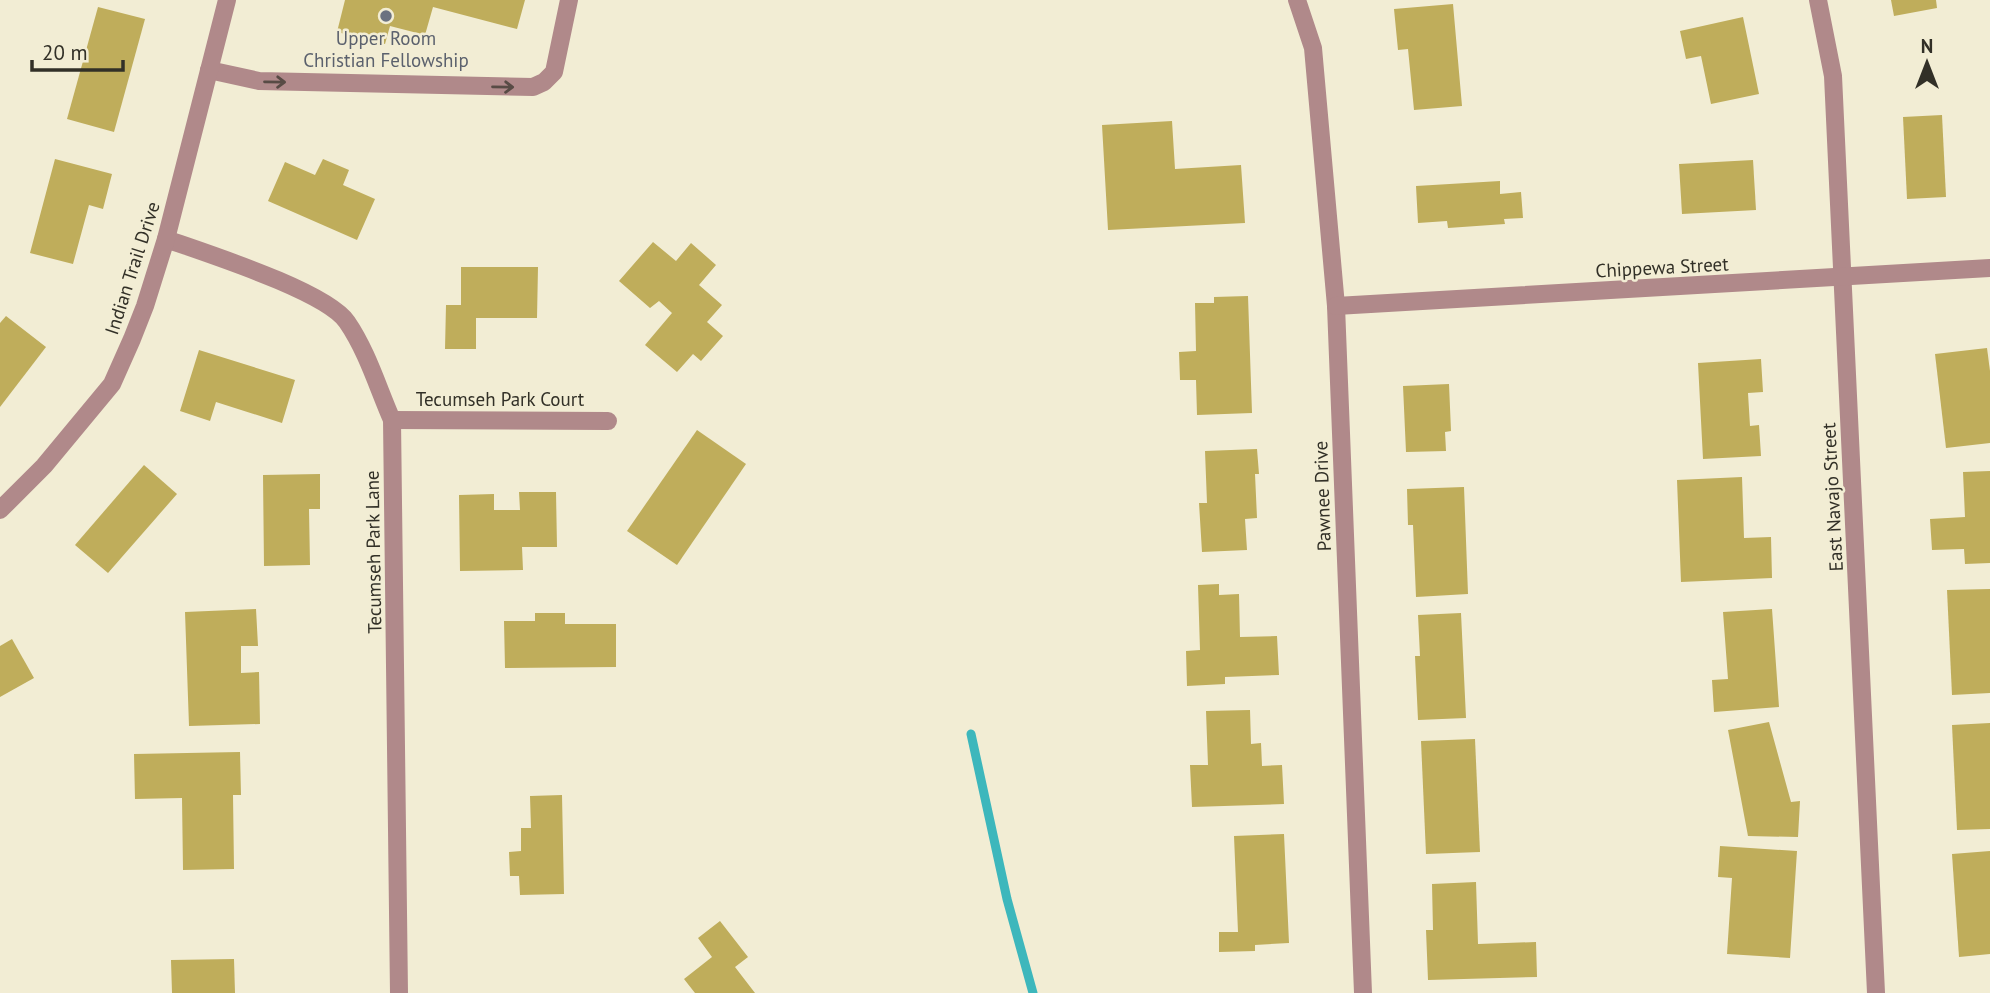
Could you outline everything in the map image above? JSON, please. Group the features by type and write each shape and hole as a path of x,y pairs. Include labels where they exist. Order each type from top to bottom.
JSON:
{"street":[{"name":"Indian Trail Drive","path":"0,510 44,467 111,384 145,306 166,239 228,0"},
{"path":"209,70 259,81 533,88 554,72 569,0"},
{"name":"Pawnee Drive","path":"1297,0 1313,48 1336,306 1363,993"},
{"name":"East Navajo Street","path":"1818,0 1833,76 1876,993"},
{"name":"Tecumseh Park Lane","path":"166,239 316,296 345,319 361,348 392,420 399,993"},
{"name":"Chippewa Street","path":"1336,306 1990,268"},
{"name":"Tecumseh Park Court","path":"392,420 608,421"}],"building":[{"name":"Upper Room Christian Fellowship","path":"345,0 525,0 517,29 433,7 425,35 390,26 385,44 337,32"},
{"path":"1891,0 1936,0 1937,8 1894,16"},
{"path":"1453,4 1462,106 1414,110 1408,49 1398,50 1394,9"},
{"path":"98,7 145,19 114,132 67,119"},
{"path":"1743,17 1759,94 1711,104 1701,56 1686,59 1680,31"},
{"path":"1942,115 1946,197 1907,199 1903,117"},
{"path":"1172,121 1175,169 1241,165 1245,223 1108,230 1102,125"},
{"path":"55,159 112,174 103,209 89,205 73,264 30,253"},
{"path":"323,159 349,170 343,185 375,199 357,240 268,201 285,162 315,175"},
{"path":"1753,160 1756,210 1682,214 1679,164"},
{"path":"1500,181 1500,194 1521,192 1523,218 1504,219 1505,224 1448,228 1447,221 1418,223 1416,186"},
{"path":"653,242 676,261 691,243 716,265 699,285 722,305 707,322 723,336 701,361 693,354 677,372 645,345 672,313 659,301 650,308 619,281"},
{"path":"461,267 538,267 537,318 476,318 476,349 445,349 446,305 461,305"},
{"path":"1248,296 1252,413 1197,415 1196,380 1180,380 1179,352 1196,351 1195,303 1214,303 1214,297"},
{"path":"6,316 46,347 0,407 0,323"},
{"path":"1987,348 1990,371 1990,443 1946,448 1935,354"},
{"path":"199,350 295,380 282,423 216,402 210,421 180,411"},
{"path":"1761,359 1763,392 1748,393 1750,426 1759,425 1761,456 1703,459 1698,363"},
{"path":"1449,384 1451,431 1445,432 1446,451 1406,452 1403,386"},
{"path":"697,430 746,464 677,565 627,531"},
{"path":"1257,449 1257,518 1245,519 1247,550 1202,552 1199,503 1207,503 1205,451"},
{"path":"144,465 177,494 108,573 75,545"},
{"path":"1990,471 1990,563 1965,564 1964,549 1932,550 1930,519 1965,517 1963,472"},
{"path":"320,474 320,509 309,509 310,565 264,566 263,475"},
{"path":"1742,477 1744,538 1771,537 1772,578 1681,582 1677,480"},
{"path":"1464,487 1468,594 1416,597 1413,525 1408,525 1407,489"},
{"path":"519,492 556,492 557,547 522,547 523,570 460,571 459,495 494,494 494,510 520,510"},
{"path":"1219,584 1219,595 1239,594 1240,637 1277,636 1279,675 1225,677 1225,684 1187,686 1186,651 1200,650 1198,585"},
{"path":"1990,589 1990,693 1952,695 1947,590"},
{"path":"256,609 258,646 241,646 241,673 259,672 260,724 189,726 185,612"},
{"path":"1772,609 1779,707 1714,712 1712,680 1728,679 1723,612"},
{"path":"535,613 565,613 565,624 616,624 616,667 505,668 504,621 535,621"},
{"path":"1461,613 1466,718 1418,720 1415,656 1420,656 1418,615"},
{"path":"12,639 34,678 0,697 0,646"},
{"path":"1250,710 1251,744 1261,743 1262,766 1282,765 1284,804 1192,807 1190,765 1208,765 1206,711"},
{"path":"1769,722 1791,802 1800,801 1798,837 1748,836 1728,730"},
{"path":"1990,723 1990,829 1957,830 1952,725"},
{"path":"1475,739 1480,852 1426,854 1421,741"},
{"path":"240,752 241,795 233,795 234,869 183,870 182,798 135,799 134,754"},
{"path":"562,795 564,894 520,895 519,876 510,876 509,852 521,851 521,828 531,828 530,796"},
{"path":"1284,834 1289,943 1255,945 1255,951 1219,952 1219,932 1238,932 1234,836"},
{"path":"1720,846 1797,851 1790,958 1727,954 1732,878 1718,877"},
{"path":"1990,851 1990,954 1959,957 1952,854"},
{"path":"1476,882 1478,944 1536,942 1537,977 1428,980 1426,930 1433,930 1432,884"},
{"path":"720,921 748,957 735,967 755,993 695,993 684,979 712,957 698,938"},
{"path":"234,959 235,993 172,993 171,960"}],"waterway":[{"path":"971,734 1007,899 1033,993"}],"place":[{"name":"Upper Room Christian Fellowship","path":"386,16"}]}
